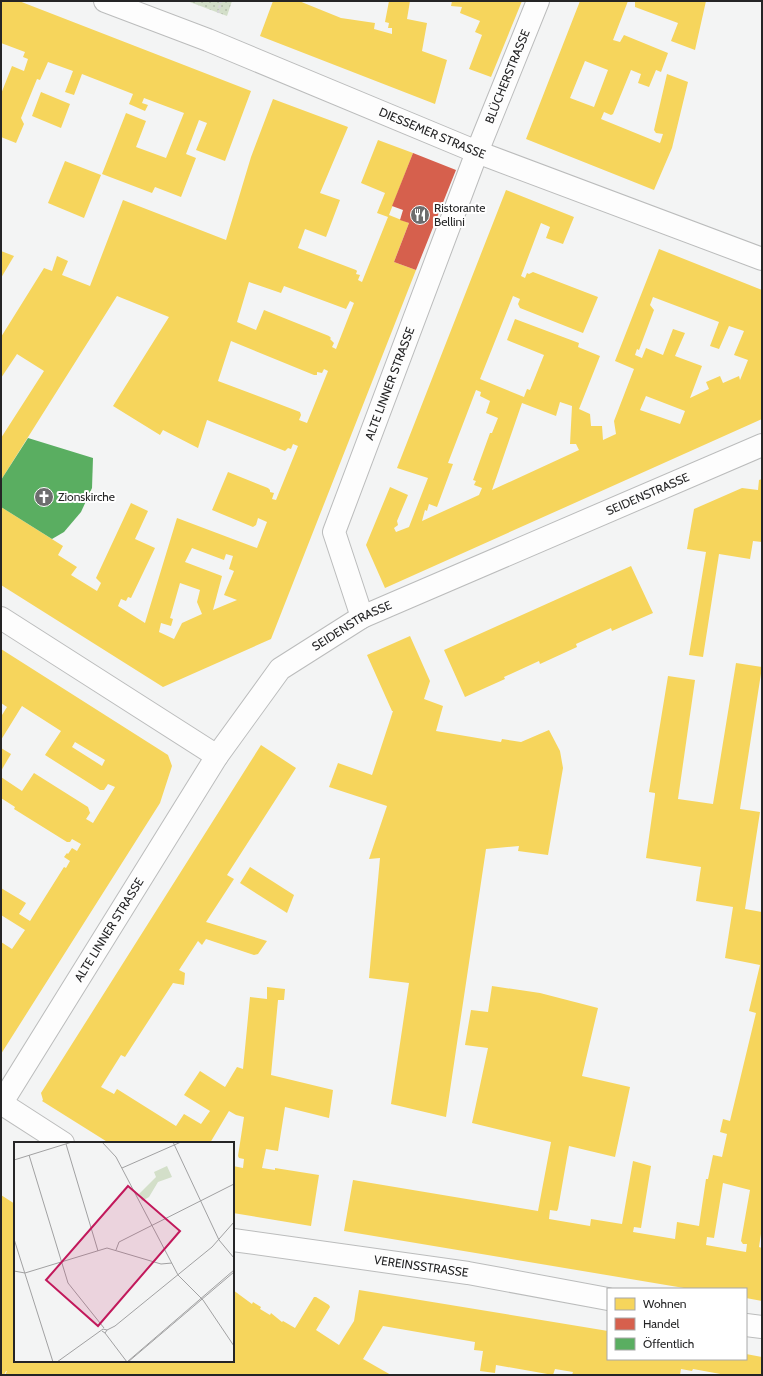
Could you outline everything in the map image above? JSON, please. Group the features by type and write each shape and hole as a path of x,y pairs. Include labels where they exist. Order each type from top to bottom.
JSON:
{"street":[{"name":"DIESSEMER STRASSE","path":"105,1 208,40 477,152 762,259"},
{"name":"BLÜCHERSTRASSE","path":"477,152 538,1"},
{"name":"ALTE LINNER STRASSE","path":"362,617 334,532 477,152"},
{"name":"SEIDENSTRASSE","path":"217,756 280,669 362,617 762,445"},
{"path":"1,618 217,756"},
{"name":"ALTE LINNER STRASSE","path":"1,1104 217,756"},
{"path":"1,1104 61,1142"},
{"name":"VEREINSSTRASSE","path":"234,1240 468,1272 607,1299"},
{"path":"747,1324 762,1328"}],"green space":[{"path":"187,1 232,1 227,16"}],"building: Wohnen":[{"path":"1,1 19,1 251,91 225,161 196,150 207,123 199,120 186,154 196,158 181,197 155,187 152,193 102,174 126,113 146,121 136,147 166,158 184,113 144,98 142,103 148,105 145,111 129,104 133,94 82,74 74,95 65,92 73,71 48,62 40,80 37,79 21,118 24,124 16,143 1,137 1,94 12,66 24,71 28,59 23,57 25,52 1,43"},
{"path":"273,1 299,1 341,18 375,23 374,29 392,34 392,28 388,28 389,23 385,22 389,1 410,1 407,19 427,23 422,51 447,60 435,104 260,36"},
{"path":"452,1 522,1 491,77 469,69 482,35 475,32 480,21 460,13 462,7 451,6"},
{"path":"580,1 628,1 613,40 620,42 624,35 668,53 661,72 656,70 649,87 638,83 641,74 631,70 613,114 611,115 604,112 601,119 660,143 663,134 656,133 654,130 667,74 688,82 672,148 654,190 526,139","holes":["585,61 608,70 594,107 570,98"]},
{"path":"635,1 706,1 695,50 671,41 678,23 635,7"},
{"path":"41,92 70,104 61,128 32,116"},
{"path":"273,99 348,127 320,193 340,200 326,237 305,229 298,248 356,270 356,274 360,275 358,280 362,282 388,217 377,213 385,193 361,183 378,140 413,153 389,215 409,223 394,262 416,270 271,639 163,687 1,585 1,507 63,546 58,555 77,567 71,575 97,591 101,583 96,578 131,503 148,511 135,539 155,548 131,598 128,597 126,601 121,599 118,606 145,623 177,518 257,548 267,522 258,518 256,525 253,527 212,510 228,472 268,488 270,492 274,493 272,499 276,500 298,446 293,444 291,449 288,448 285,451 207,420 198,448 163,430 160,435 113,406 169,317 117,296 1,480 1,438 44,371 17,354 1,378 1,337 44,268 52,271 57,256 68,261 62,275 90,286 123,200 226,240 251,157","holes":["249,282 281,293 284,286 346,309 350,301 354,303 336,349 332,347 334,343 329,336 264,310 256,330 237,322","231,341 314,375 317,375 317,372 322,373 324,369 328,371 307,423 299,420 301,415 300,412 218,381","192,548 224,560 226,554 233,556 229,569 234,571 224,595 237,600 213,610 222,576 185,562","180,583 200,590 197,602 202,614 182,623 174,639 159,632 161,623 171,626 173,619 170,618"]},
{"path":"65,161 101,175 84,218 48,203"},
{"path":"506,190 574,217 563,244 546,238 550,227 541,223 521,276 525,278 527,273 529,274 533,272 598,297 583,333 520,308 518,304 520,299 513,296 480,379 524,397 527,389 530,390 544,355 507,340 515,319 579,343 578,347 600,356 579,409 590,414 591,426 602,426 603,440 616,434 614,421 634,369 615,361 659,249 762,290 762,419 385,588 366,545 390,487 408,495 397,521 398,525 394,528 396,532 409,527 428,478 397,468","holes":["653,297 719,322 710,346 719,349 729,326 744,331 734,355 748,360 740,380 739,376 723,383 720,376 706,382 709,389 690,398 702,366 675,356 685,333 673,329 663,355 646,348 642,358 635,355 637,349 639,350 654,310 650,305","476,390 481,392 480,396 490,401 486,413 498,418 492,433 490,433 473,480 476,481 474,485 482,488 479,495 422,521 425,510 427,511 429,504 437,507 453,464 448,463","646,396 685,411 680,424 640,410","560,402 572,406 570,444 576,444 579,450 492,490 522,403 556,416"]},
{"path":"1,251 14,256 1,278"},
{"path":"762,479 762,542 753,541 750,559 719,554 703,657 689,655 706,552 687,549 694,509 742,488 758,490 759,480"},
{"path":"631,566 653,613 612,631 611,628 576,644 577,647 540,664 539,661 504,677 505,679 465,697 444,650"},
{"path":"410,636 430,681 424,699 443,706 436,731 501,742 502,739 521,742 549,730 560,751 563,768 548,855 518,851 519,846 486,849 446,1117 391,1104 409,983 369,978 380,858 369,859 387,806 329,787 338,763 372,775 393,711 367,655"},
{"path":"1,649 168,755 172,766 160,803 1,1054 1,942 12,949 25,930 1,915 1,888 26,903 19,914 30,921 64,867 66,868 70,861 64,857 72,848 77,851 81,844 72,839 70,842 67,842 14,809 15,807 1,798 1,777 22,791 34,773 88,807 90,813 86,819 93,823 115,787 108,784 104,790 100,790 45,755 61,731 22,706 1,740 1,714 2,715 7,707 1,703","holes":["75,742 105,760 102,766 72,747"]},
{"path":"736,663 762,667 740,809 760,812 745,909 762,912 762,1227 759,1247 762,1248 762,1301 747,1298 747,1288 684,1288 344,1231 353,1180 538,1211 551,1142 472,1123 488,1048 465,1045 471,1010 488,1012 492,986 540,993 598,1008 582,1076 630,1087 615,1157 569,1146 558,1209 557,1211 550,1210 549,1219 590,1226 591,1219 622,1224 633,1161 651,1166 641,1228 634,1227 633,1232 675,1239 677,1222 699,1226 706,1179 708,1179 713,1155 722,1157 727,1134 720,1132 723,1119 730,1121 756,1013 749,1011 760,965 725,958 733,907 696,901 701,867 646,858 655,795 655,793 649,792 668,676 695,680 678,799 713,804","holes":["723,1183 750,1190 741,1241 743,1244 747,1244 746,1252 706,1245 707,1237 714,1238"]},
{"path":"261,745 296,768 227,875 234,879 206,922 267,941 258,954 254,955 206,939 202,945 198,941 179,970 185,973 184,985 173,983 125,1057 121,1055 101,1087 114,1094 117,1089 176,1126 184,1114 201,1124 210,1111 184,1095 200,1071 225,1087 237,1067 243,1069 250,997 267,999 267,987 285,989 284,1000 278,1000 271,1075 333,1090 329,1118 285,1107 278,1151 266,1149 262,1168 275,1170 275,1168 319,1175 311,1226 234,1213 234,1166 243,1168 244,1159 239,1158 238,1156 244,1117 229,1111 211,1142 107,1142 42,1101 41,1093"},
{"path":"1,748 11,754 1,771"},
{"path":"250,867 294,895 287,913 240,883"},
{"path":"1,1195 14,1203 14,1362 234,1362 234,1291 252,1304 253,1302 261,1307 260,1309 270,1315 271,1313 282,1322 283,1321 295,1328 314,1297 316,1297 330,1307 316,1330 339,1345 354,1321 359,1290 607,1331 607,1360 747,1360 747,1354 762,1357 762,1375 726,1375 693,1369 692,1371 681,1369 680,1375 572,1375 573,1372 555,1369 553,1375 496,1365 495,1373 480,1371 483,1351 474,1350 475,1342 383,1326 363,1359 391,1375 5,1375 6,1371 4,1375 1,1375"}],"building: Handel":[{"name":"Ristorante Bellini","path":"413,153 456,170 416,270 394,262 409,223 400,220 403,210 392,206"}],"building: Öffentlich":[{"name":"Zionskirche","path":"28,438 93,458 92,488 81,512 64,532 52,539 1,507 1,480"}],"place":[{"name":"Ristorante Bellini","path":"420,215"},
{"name":"Zionskirche","path":"44,497"}]}
